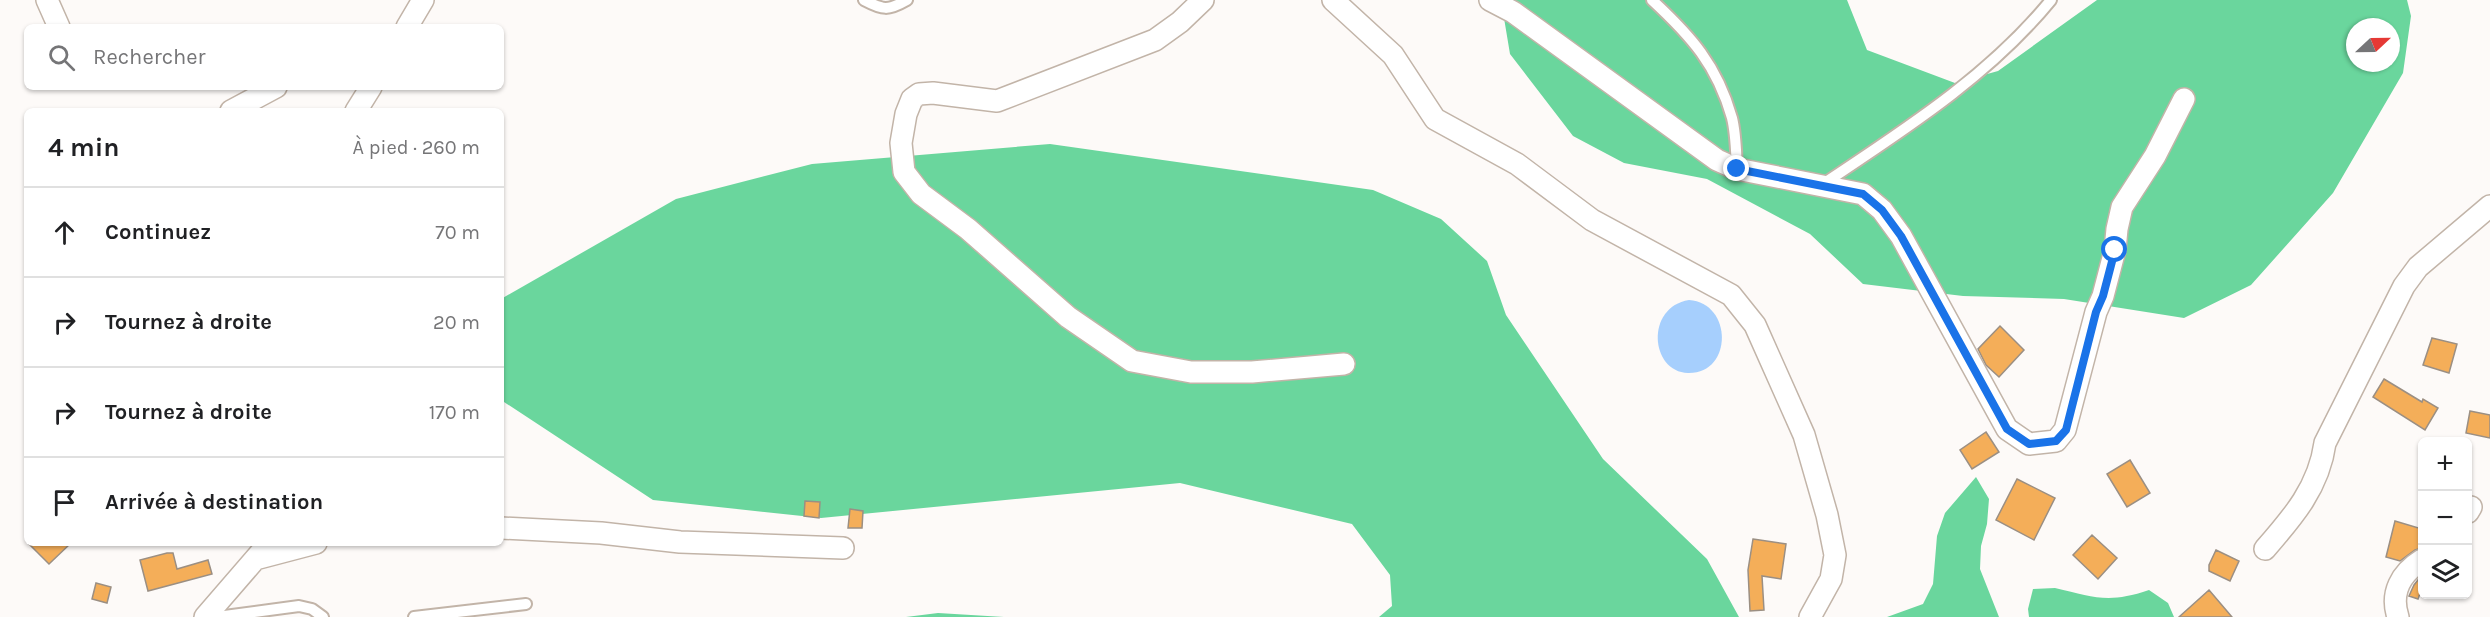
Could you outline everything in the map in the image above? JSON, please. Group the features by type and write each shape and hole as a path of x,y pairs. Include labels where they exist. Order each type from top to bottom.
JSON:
{"street":[{"path":"47,0 58,24"},
{"path":"409,24 423,0"},
{"path":"1203,0 1180,22 1155,40 997,101 919,94 912,99 906,114 901,143 904,172 921,194 968,229 1068,317 1132,361 1191,372 1252,372 1344,364"},
{"path":"1333,0 1393,55 1435,119 1516,165 1592,220 1731,295 1755,325 1804,435 1827,515 1835,555 1831,579 1810,617"},
{"path":"1490,0 1513,12 1717,160 1737,169 1863,194 1882,210 1901,236 2007,429 2029,444 2056,441 2066,430 2096,312 2103,296 2115,250 2116,229 2122,207 2156,156 2184,99"},
{"path":"237,108 270,90"},
{"path":"358,108 369,90"},
{"path":"2265,549 2291,520 2312,489 2322,461 2325,443 2404,286 2418,267 2490,206"},
{"path":"504,528 601,533 680,542 843,548"},
{"path":"206,617 264,550 294,546"},
{"path":"2398,617 2394,598 2396,591 2409,570 2418,563"}],"lane":[{"path":"864,0 878,7 891,9 907,0"},
{"path":"1652,0 1688,33 1716,75 1732,119 1737,169"},
{"path":"1820,186 1942,101 2003,52 2050,0"},
{"path":"414,617 525,604"},
{"path":"217,617 299,606 312,609 323,617"}],"green space":[{"path":"1501,0 1847,0 1867,50 1955,83 1998,71 2097,0 2407,0 2411,16 2403,73 2333,193 2251,285 2184,318 2064,299 1963,296 1863,284 1810,234 1707,179 1624,163 1573,136 1510,54"},
{"path":"1050,144 1373,190 1441,219 1487,261 1506,315 1603,459 1707,559 1739,617 1379,617 1392,606 1390,575 1352,524 1180,483 821,518 653,500 504,402 504,297 676,199 812,164"},
{"path":"1976,477 1989,499 1987,524 1981,546 1980,569 1999,617 1887,617 1923,604 1933,584 1937,536 1945,513"},
{"path":"2055,588 2101,598 2122,597 2149,590 2168,603 2174,617 2029,617 2028,609 2033,589"},
{"path":"938,613 1004,617 906,617"}],"water":[{"path":"1689,300 1703,304 1714,313 1720,325 1722,338 1720,351 1713,362 1703,370 1688,373 1675,370 1666,362 1660,351 1658,339 1659,326 1665,314 1675,305"}],"building":[{"path":"2000,326 2024,350 1999,377 1986,365 1978,349"},
{"path":"2432,338 2457,344 2449,373 2423,365"},
{"path":"2384,379 2422,402 2423,399 2438,408 2425,430 2373,397"},
{"path":"2470,411 2490,415 2490,438 2466,433"},
{"path":"1986,432 1999,452 1972,469 1960,450"},
{"path":"2130,460 2150,493 2127,507 2107,474"},
{"path":"2017,479 2055,498 2034,540 1996,520"},
{"path":"805,501 820,502 819,518 804,516"},
{"path":"850,509 863,511 862,528 848,528"},
{"path":"2395,521 2418,528 2418,549 2400,561 2386,557"},
{"path":"2092,535 2117,558 2098,579 2073,555"},
{"path":"1753,539 1786,544 1781,579 1762,576 1764,610 1750,611 1748,570"},
{"path":"31,546 68,546 49,564"},
{"path":"2216,550 2239,561 2230,581 2209,571 2209,565"},
{"path":"173,553 177,569 208,560 212,574 148,591 140,560"},
{"path":"2418,580 2418,599 2409,596"},
{"path":"96,583 111,587 107,603 92,599"},
{"path":"2209,590 2232,617 2179,617"}],"route":[{"path":"1737,169 1863,194 1882,210 1901,236 2007,429 2029,444 2056,441 2066,430 2096,312 2103,296 2115,250"}]}
